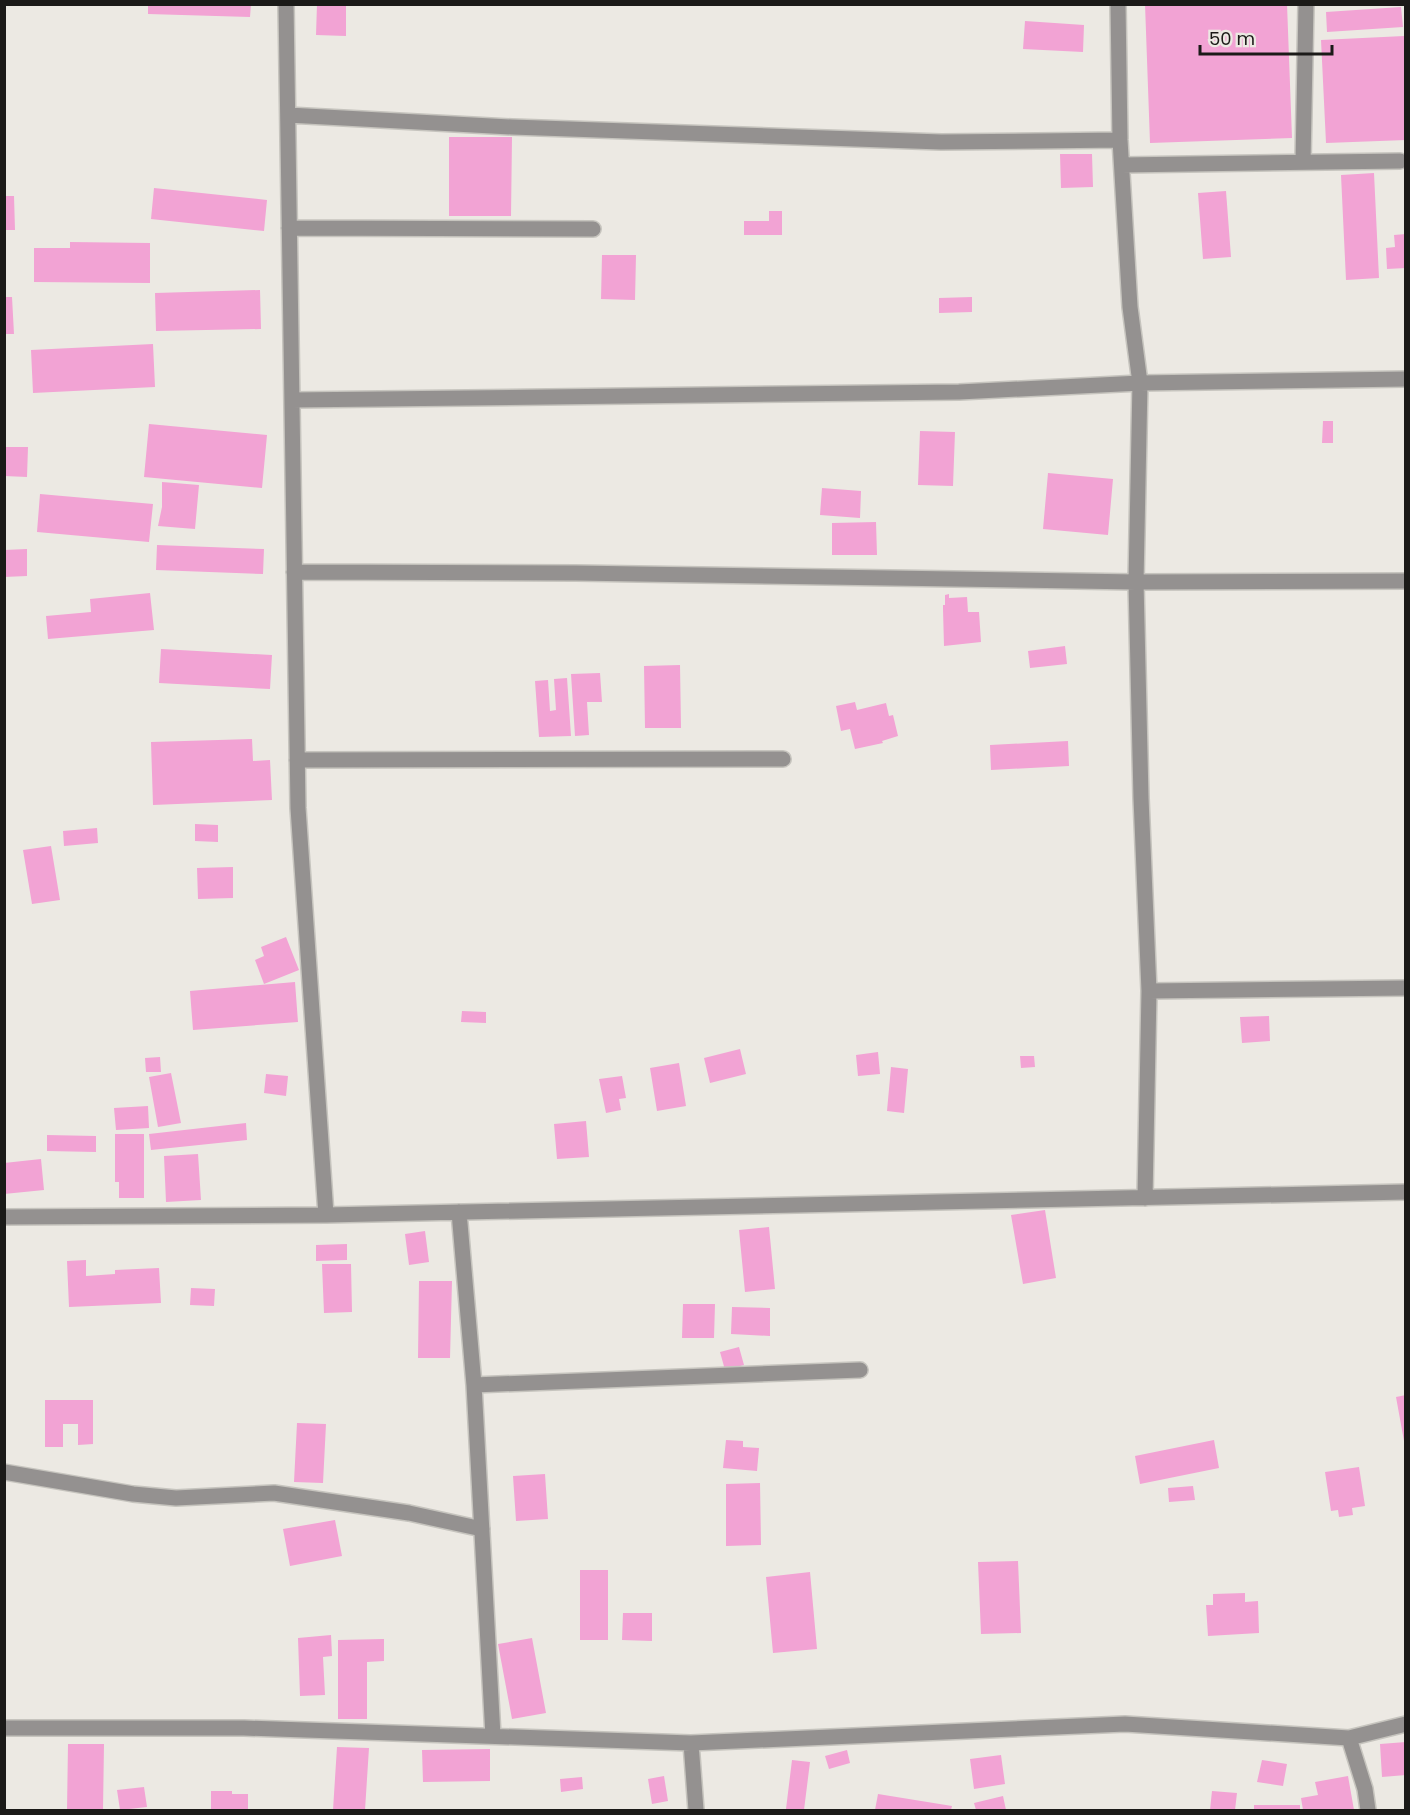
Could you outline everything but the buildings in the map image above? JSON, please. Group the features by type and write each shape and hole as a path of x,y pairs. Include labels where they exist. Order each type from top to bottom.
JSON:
{"street":[{"path":"286,4 298,808 326,1215"},
{"path":"1118,4 1120,140 1130,307 1140,383 1136,582 1149,990 1145,1198"},
{"path":"1303,162 1306,4"},
{"path":"288,115 512,127 941,142 1120,140"},
{"path":"1122,165 1400,161"},
{"path":"290,228 593,230"},
{"path":"291,400 959,392 1140,383 1406,379"},
{"path":"294,572 576,573 1136,582 1406,581"},
{"path":"297,760 783,759"},
{"path":"1149,990 1406,988"},
{"path":"4,1217 326,1215 1406,1192"},
{"path":"459,1212 474,1385 493,1736"},
{"path":"474,1385 860,1370"},
{"path":"4,1472 133,1494 176,1498 274,1493 409,1514 482,1529"},
{"path":"4,1728 244,1728 691,1743 1125,1724 1349,1738 1406,1724"},
{"path":"1349,1738 1365,1789 1368,1810"},
{"path":"691,1743 696,1810"}]}
